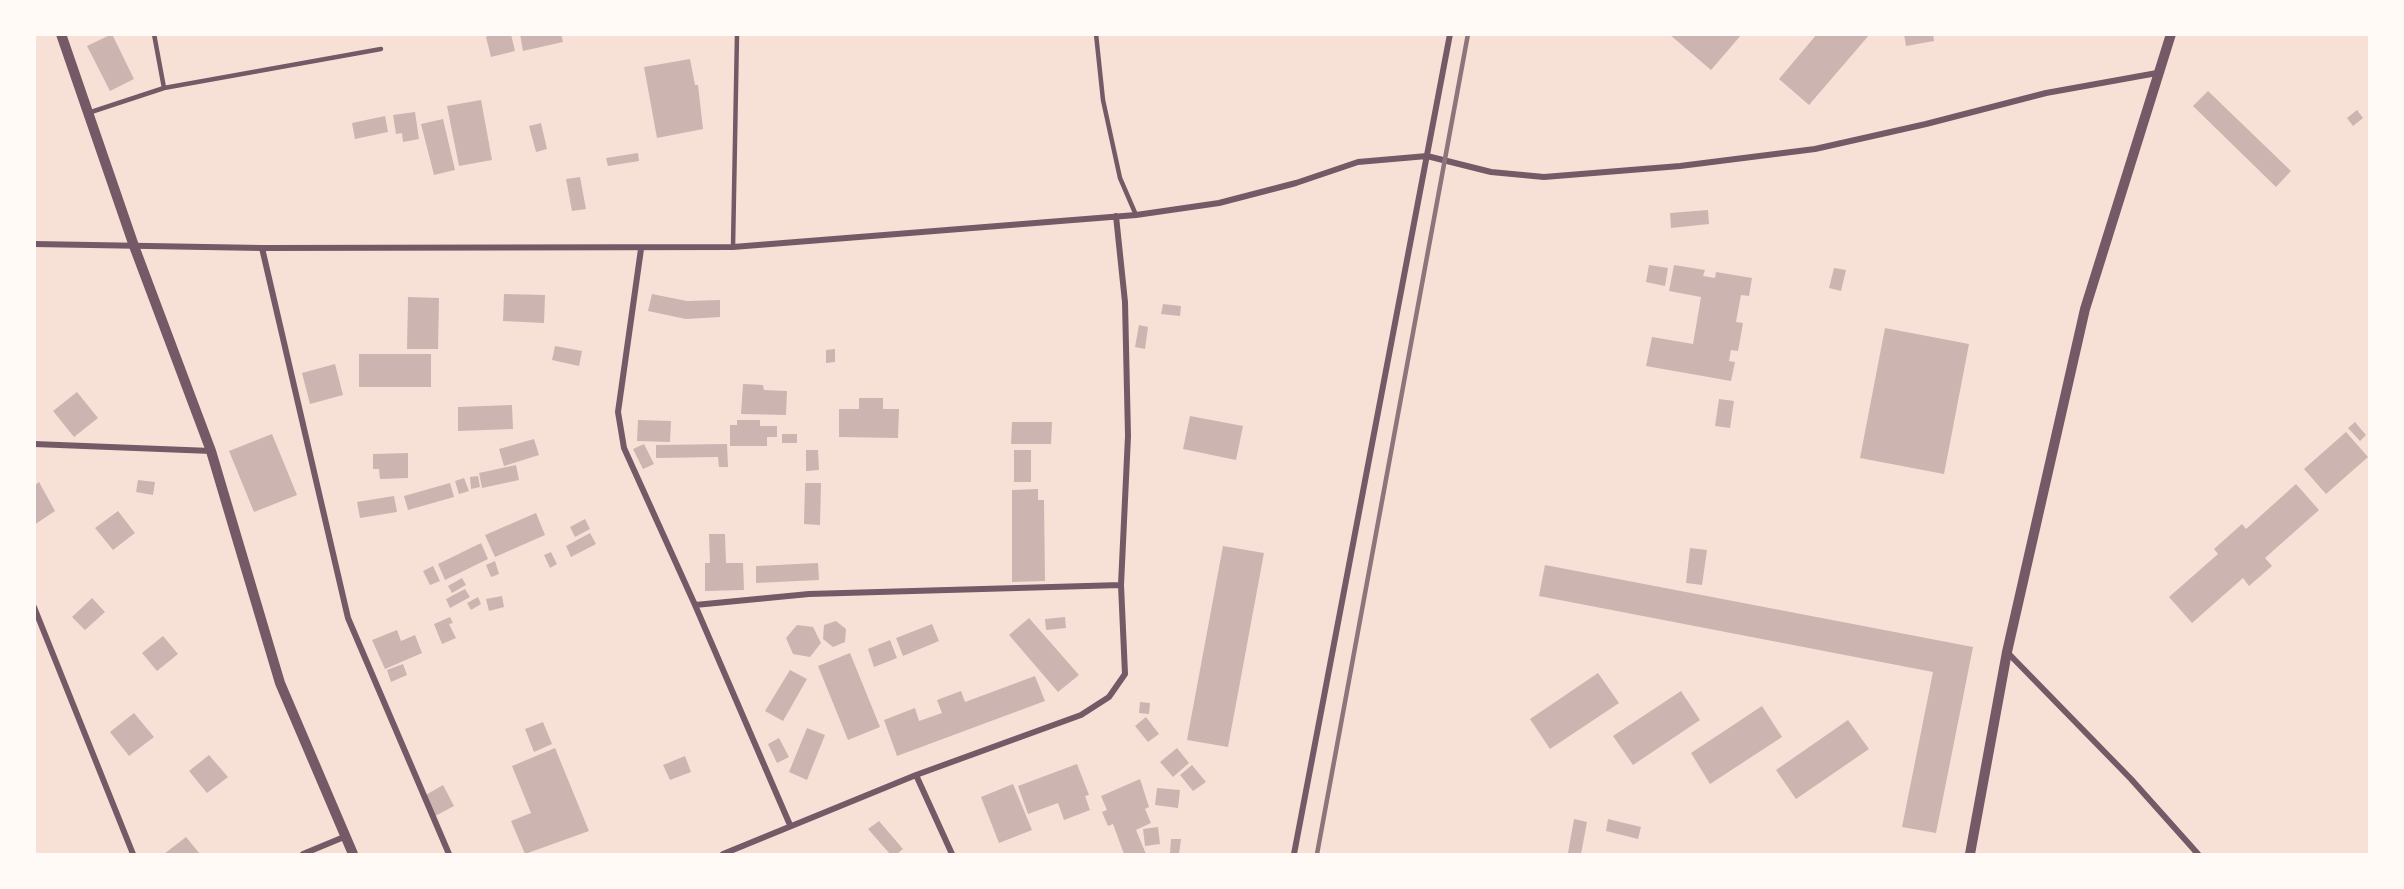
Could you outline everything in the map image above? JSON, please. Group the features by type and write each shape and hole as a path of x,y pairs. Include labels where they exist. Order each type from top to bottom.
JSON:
{"street":[{"path":"61,34 134,246 211,451 280,682 353,855"},
{"path":"1294,855 1450,34"},
{"path":"1970,855 2007,652 2085,309 2171,34"},
{"path":"34,244 262,248 641,249 733,247 1136,215 1219,203 1296,183 1358,162 1427,156 1491,172 1544,177 1680,166 1815,149 1926,124 2046,93 2157,73"},
{"path":"723,855 790,825 916,775 1081,715 1109,697 1125,674 1121,585 1128,436 1125,302 1116,216"},
{"path":"262,248 348,618 448,855"},
{"path":"641,249 618,412 624,448 695,604 790,825"},
{"path":"34,444 211,451"},
{"path":"695,604 809,594 1121,585"},
{"path":"34,607 134,855"},
{"path":"2007,652 2109,755 2198,855"},
{"path":"916,775 952,855"},
{"path":"303,855 344,837"}],"lane":[{"path":"154,34 164,88"},
{"path":"733,247 737,34"},
{"path":"1096,34 1103,100 1120,178 1136,215"},
{"path":"88,112 164,88 381,49"}],"building":[{"path":"112,34 134,79 110,91 87,46"},
{"path":"490,34 511,34 515,51 491,57 486,37"},
{"path":"520,34 561,34 563,42 523,51"},
{"path":"1669,34 1742,34 1711,70"},
{"path":"1817,34 1870,34 1809,105 1779,79"},
{"path":"1904,34 1933,34 1934,41 1906,46"},
{"path":"690,59 695,85 698,85 703,129 657,138 644,67"},
{"path":"2208,91 2291,171 2276,187 2193,106"},
{"path":"481,100 492,160 459,166 447,106"},
{"path":"2357,110 2363,118 2353,126 2347,118"},
{"path":"415,112 419,139 403,142 402,133 396,134 393,115"},
{"path":"385,116 388,132 355,139 352,123"},
{"path":"443,119 455,170 434,175 421,124"},
{"path":"541,123 547,149 536,152 529,126"},
{"path":"638,153 639,161 608,166 606,158"},
{"path":"580,177 586,209 572,211 566,179"},
{"path":"1708,210 1709,224 1671,228 1670,213"},
{"path":"1649,265 1668,268 1665,286 1646,282"},
{"path":"1674,265 1705,270 1703,276 1715,278 1716,272 1752,278 1749,296 1741,295 1736,322 1743,323 1738,351 1731,350 1729,361 1735,362 1731,381 1646,366 1652,337 1693,344 1701,297 1669,291"},
{"path":"1834,268 1846,270 1841,291 1829,288"},
{"path":"504,294 545,295 544,323 503,321"},
{"path":"652,294 687,301 720,300 720,317 686,319 648,311"},
{"path":"408,297 439,298 438,349 407,349"},
{"path":"1163,304 1181,306 1180,316 1161,314"},
{"path":"1139,325 1148,327 1145,349 1135,347"},
{"path":"1885,328 1969,344 1944,474 1860,458"},
{"path":"555,346 582,351 579,366 552,360"},
{"path":"835,349 835,362 826,363 826,350"},
{"path":"359,354 431,354 431,387 359,387"},
{"path":"335,364 343,395 310,404 302,373"},
{"path":"743,384 763,385 764,390 787,391 786,415 741,414"},
{"path":"77,392 98,418 74,437 53,411"},
{"path":"859,398 883,398 883,409 899,409 898,438 839,437 839,409 859,409"},
{"path":"1719,399 1734,401 1730,428 1715,426"},
{"path":"512,405 513,429 458,431 458,407"},
{"path":"1190,416 1243,426 1236,460 1183,449"},
{"path":"638,420 671,421 670,442 637,441"},
{"path":"737,420 760,420 760,426 777,426 777,437 767,437 767,446 730,446 730,425 737,425"},
{"path":"1012,422 1052,422 1051,444 1011,444"},
{"path":"2355,422 2366,435 2360,441 2348,428"},
{"path":"2346,432 2368,457 2326,494 2304,469"},
{"path":"272,434 297,495 254,512 229,451"},
{"path":"782,434 797,434 797,443 782,443"},
{"path":"534,439 539,455 504,466 499,449"},
{"path":"644,444 654,464 643,469 633,449"},
{"path":"727,444 728,467 719,467 718,457 656,458 656,445"},
{"path":"806,450 818,450 819,470 806,471"},
{"path":"1014,450 1031,450 1031,482 1014,482"},
{"path":"408,453 408,478 380,479 379,469 373,469 373,454"},
{"path":"516,465 519,480 482,488 479,473"},
{"path":"478,476 480,487 471,489 470,477"},
{"path":"464,478 469,491 459,494 455,481"},
{"path":"138,480 155,482 153,495 136,492"},
{"path":"39,482 55,511 34,525 34,486"},
{"path":"450,483 454,497 408,510 404,496"},
{"path":"805,483 821,483 820,525 804,524"},
{"path":"2296,484 2319,510 2265,558 2272,566 2249,586 2243,578 2192,623 2169,597 2218,554 2214,549 2242,524 2246,529"},
{"path":"1038,489 1038,500 1044,500 1045,581 1012,582 1012,490"},
{"path":"394,496 397,512 360,518 357,502"},
{"path":"118,511 135,533 113,550 95,528"},
{"path":"536,513 545,535 495,557 485,535"},
{"path":"585,519 590,529 575,537 570,527"},
{"path":"590,533 596,544 571,557 566,546"},
{"path":"709,534 725,534 726,563 743,563 744,590 705,591 705,563 710,563"},
{"path":"481,543 488,559 445,580 438,564"},
{"path":"1223,546 1264,553 1228,747 1187,740"},
{"path":"1690,548 1707,550 1702,585 1686,583"},
{"path":"551,552 557,564 550,568 544,555"},
{"path":"495,561 499,574 491,577 486,565"},
{"path":"818,563 819,580 756,583 756,566"},
{"path":"1545,565 1973,647 1936,833 1902,827 1933,672 1539,596"},
{"path":"433,566 440,581 430,585 423,571"},
{"path":"462,578 466,585 452,593 448,586"},
{"path":"465,589 470,597 450,608 446,599"},
{"path":"502,596 504,607 489,611 486,599"},
{"path":"478,597 481,604 471,610 467,603"},
{"path":"92,598 105,612 85,630 72,617"},
{"path":"450,617 453,623 449,624 456,638 442,644 434,624"},
{"path":"1065,617 1066,628 1046,630 1045,619"},
{"path":"1029,618 1079,675 1058,692 1009,635"},
{"path":"836,621 846,629 845,642 833,647 823,639 824,625"},
{"path":"932,624 939,641 903,656 896,638"},
{"path":"797,625 813,627 821,643 810,657 793,654 786,638"},
{"path":"397,630 401,641 415,635 422,653 385,669 372,640"},
{"path":"163,636 178,654 157,671 142,653"},
{"path":"890,640 897,658 874,667 868,649"},
{"path":"850,653 880,727 848,740 818,666"},
{"path":"403,664 407,675 391,682 387,670"},
{"path":"790,670 807,679 783,721 765,711"},
{"path":"1598,673 1619,703 1550,749 1530,719"},
{"path":"1035,676 1045,701 897,756 884,720 915,708 919,721 942,713 937,700 961,691 965,702"},
{"path":"1681,691 1700,720 1633,765 1613,736"},
{"path":"1140,702 1150,703 1149,714 1139,713"},
{"path":"1762,706 1782,737 1710,784 1691,753"},
{"path":"134,713 154,737 129,756 110,732"},
{"path":"1146,717 1159,734 1148,742 1135,726"},
{"path":"1848,720 1869,749 1796,799 1776,770"},
{"path":"543,722 552,744 534,752 525,729"},
{"path":"807,728 825,735 807,780 789,772"},
{"path":"779,738 789,757 777,763 768,744"},
{"path":"555,748 589,831 525,854 511,821 531,813 512,766"},
{"path":"1177,748 1189,763 1173,777 1160,762"},
{"path":"209,755 228,777 207,793 189,771"},
{"path":"685,756 691,772 670,780 663,765"},
{"path":"1077,764 1089,795 1085,796 1090,810 1064,820 1058,803 1028,814 1018,786"},
{"path":"1192,765 1206,782 1193,791 1180,775"},
{"path":"1140,779 1149,807 1145,809 1151,823 1136,830 1146,854 1124,854 1113,824 1108,826 1102,812 1107,810 1101,796"},
{"path":"1013,784 1032,830 999,843 981,797"},
{"path":"443,785 454,806 435,816 424,796"},
{"path":"1157,788 1180,790 1178,808 1155,805"},
{"path":"1574,819 1587,822 1581,854 1568,853"},
{"path":"1608,819 1641,827 1638,839 1606,831"},
{"path":"879,821 903,849 897,854 890,854 868,829"},
{"path":"1158,827 1160,844 1145,846 1143,829"},
{"path":"186,837 200,854 164,854"},
{"path":"1171,839 1181,839 1179,854 1170,853"}],"railway":[{"path":"1317,854 1468,34"}]}
